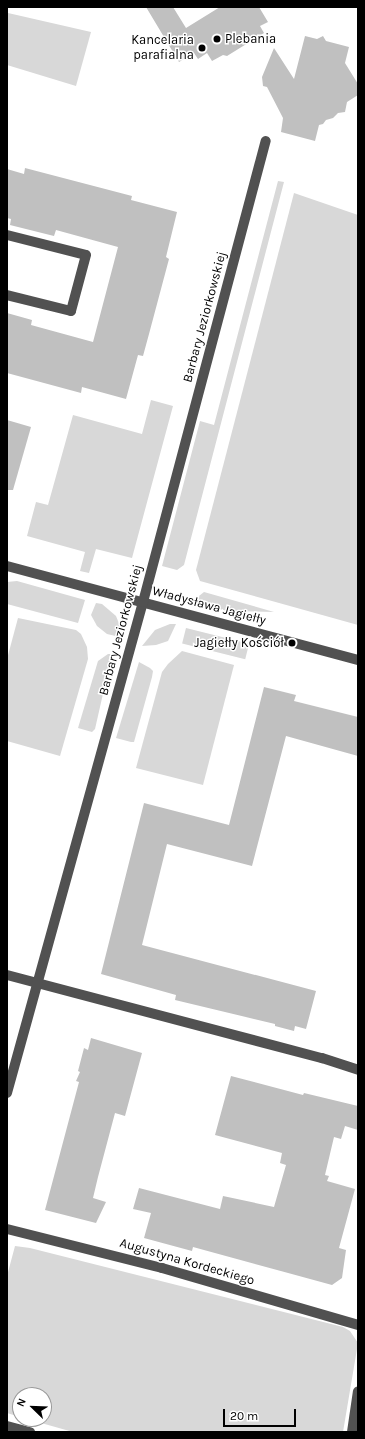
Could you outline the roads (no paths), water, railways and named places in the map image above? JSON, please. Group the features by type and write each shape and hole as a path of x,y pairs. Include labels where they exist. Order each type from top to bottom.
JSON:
{"street":[{"name":"Barbary Jeziorkowskiej","path":"7,1093 142,602 266,141"},
{"path":"7,235 86,254 71,311 7,295"},
{"name":"Władysława Jagiełły","path":"7,566 358,660"},
{"path":"7,975 322,1058 358,1070"},
{"name":"Augustyna Kordeckiego","path":"7,1229 162,1268 358,1325"},
{"path":"352,1432 358,1391"},
{"path":"7,1426 30,1432"}],"place":[{"name":"Plebania","path":"217,39"},
{"name":"Kancelaria parafialna","path":"202,48"},
{"name":"Jagiełły Kościół","path":"292,643"}]}
